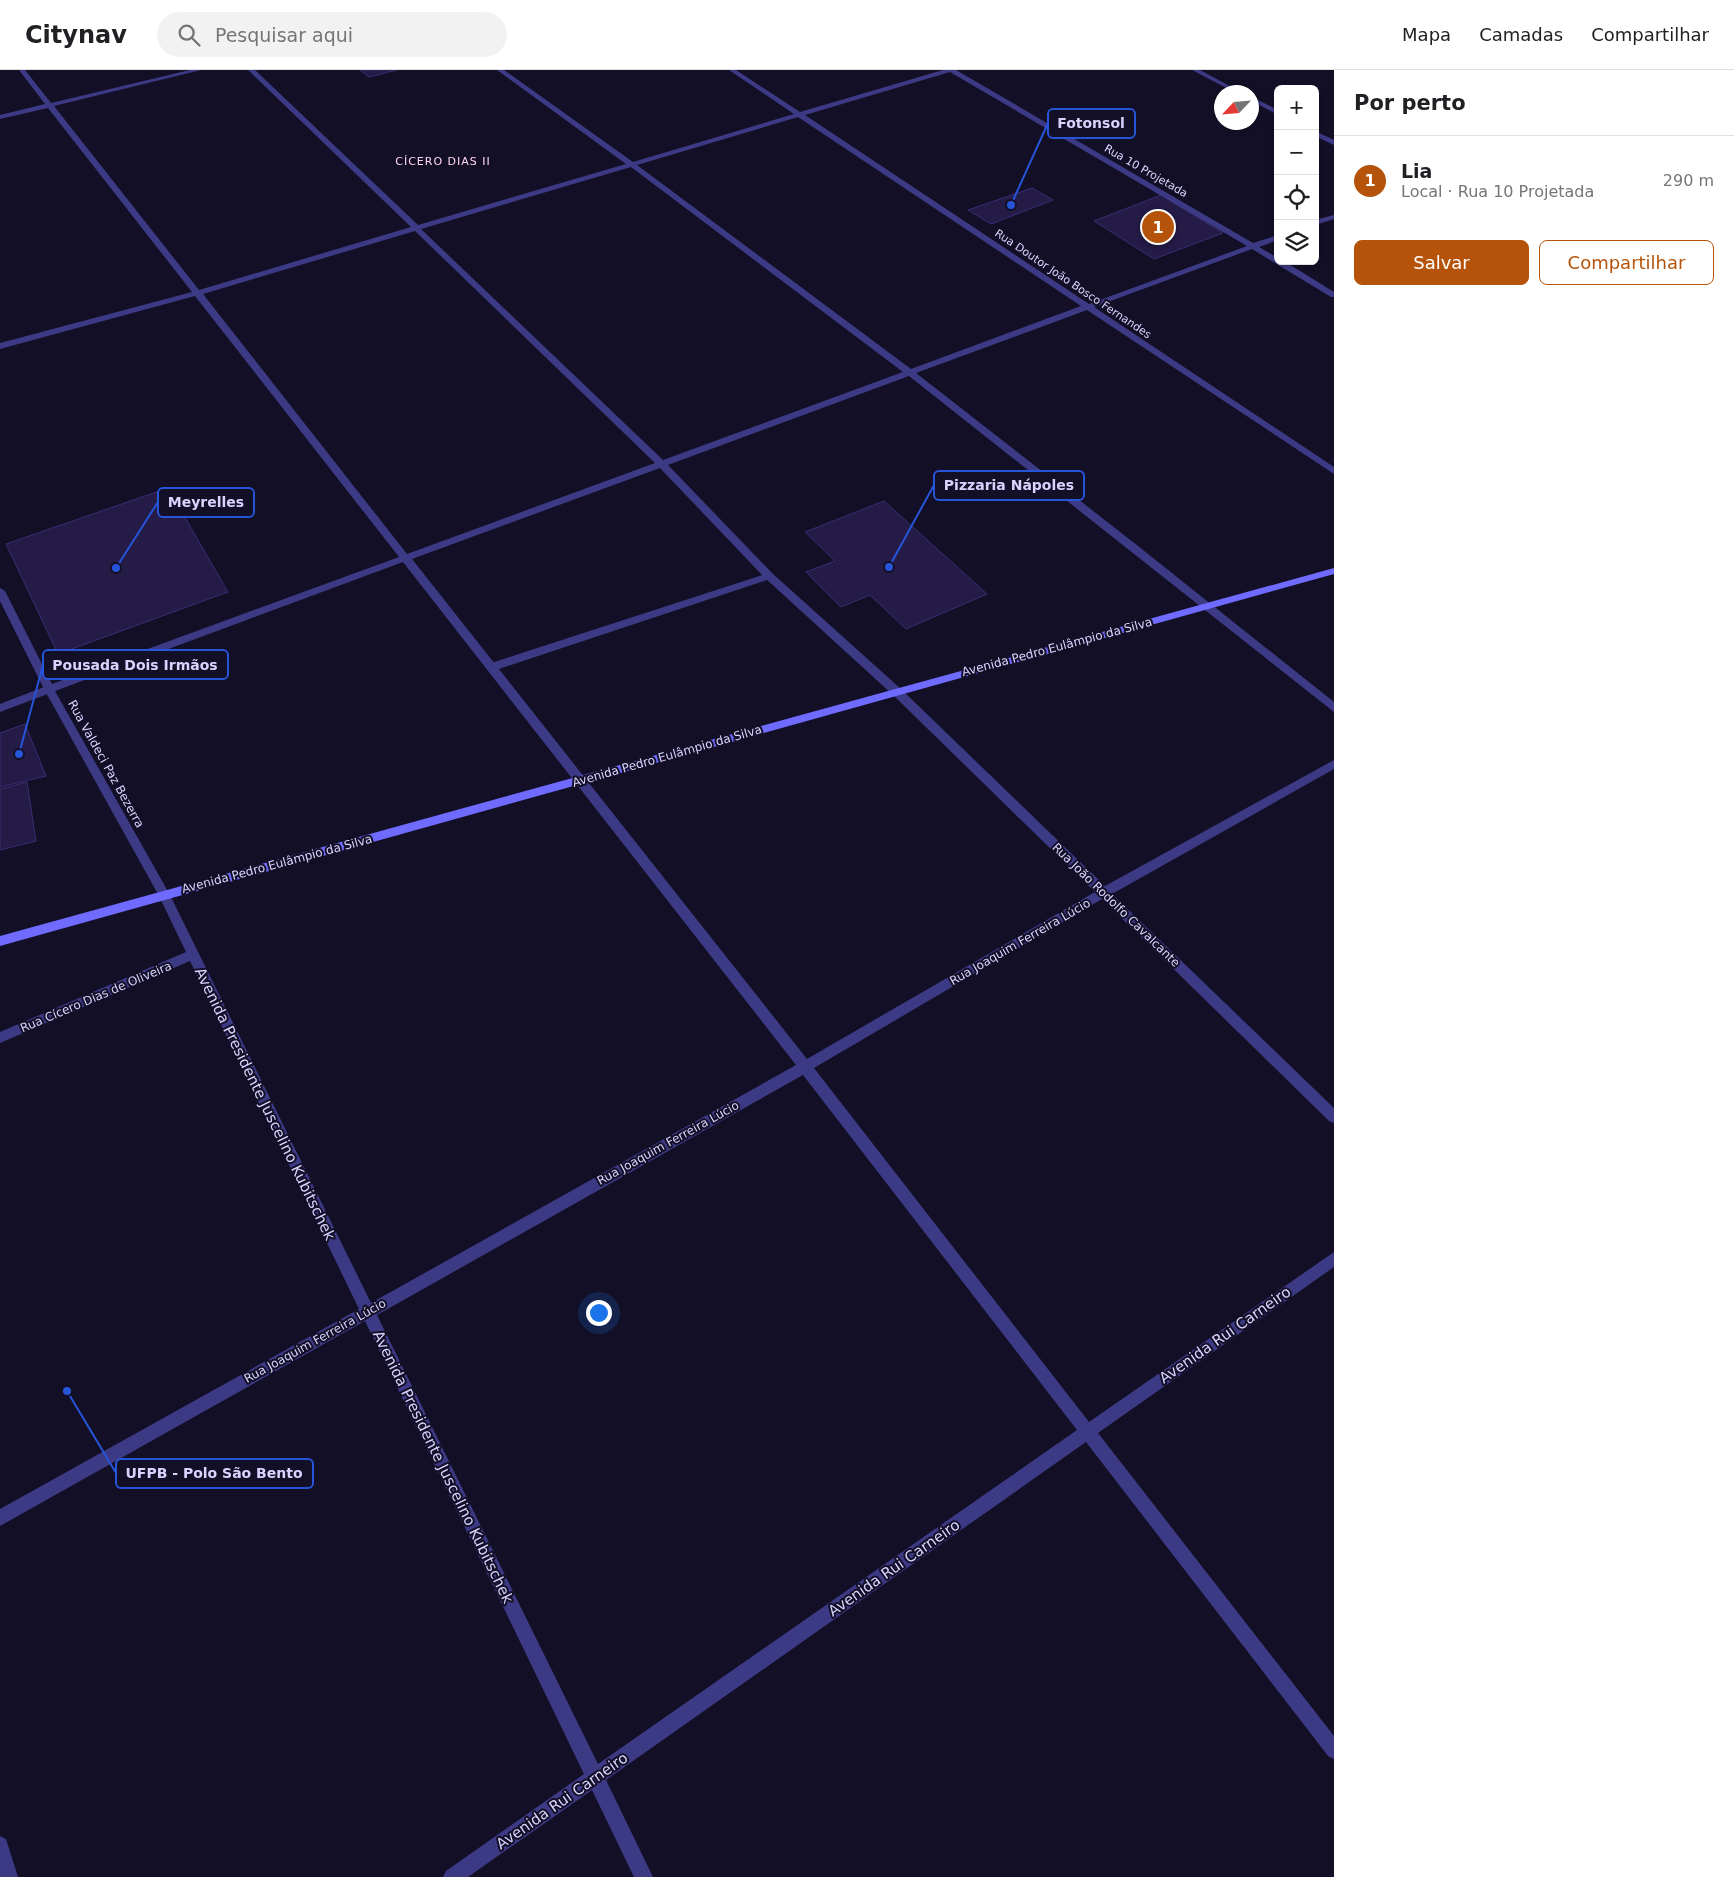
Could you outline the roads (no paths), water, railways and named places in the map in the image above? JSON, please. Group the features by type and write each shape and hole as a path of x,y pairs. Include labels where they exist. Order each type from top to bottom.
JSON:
{"main road":[{"name":"Avenida Pedro Eulâmpio da Silva","path":"0,941 1334,570"}],"street":[{"path":"22,70 806,1067 1334,1750"},
{"path":"0,117 198,70"},
{"name":"Rua João Rodolfo Cavalcante","path":"251,70 662,464 769,576 897,692 1334,1117"},
{"path":"500,70 634,164 910,373 1334,708"},
{"name":"Rua Doutor João Bosco Fernandes","path":"732,70 1334,471"},
{"path":"0,346 198,293 951,70"},
{"name":"Rua 10 Projetada","path":"951,70 1274,259"},
{"path":"1195,70 1224,85"},
{"path":"1259,103 1274,111"},
{"path":"1319,135 1334,142"},
{"path":"1319,223 1334,217"},
{"path":"0,708 1274,238"},
{"name":"Rua 10 Projetada","path":"1285,265 1334,295"},
{"path":"492,667 769,576"},
{"name":"Rua Valdeci Paz Bezerra","path":"0,591 50,690 164,895"},
{"name":"Rua Joaquim Ferreira Lúcio","path":"0,1518 806,1067 1103,893 1334,764"},
{"name":"Avenida Presidente Juscelino Kubitschek","path":"164,895 644,1877"},
{"name":"Rua Cícero Dias de Oliveira","path":"0,1038 192,955"},
{"name":"Avenida Rui Carneiro","path":"452,1877 1334,1259"},
{"path":"0,1845 9,1877"}],"place":[{"name":"Fotonsol","path":"1011,205"},
{"name":"Lia","path":"1158,227"},
{"name":"Pizzaria Nápoles","path":"889,567"},
{"name":"Meyrelles","path":"116,568"},
{"name":"Pousada Dois Irmãos","path":"19,754"},
{"name":"UFPB - Polo São Bento","path":"67,1391"}],"district":[{"name":"CÍCERO DIAS II","path":"443,161"}]}
